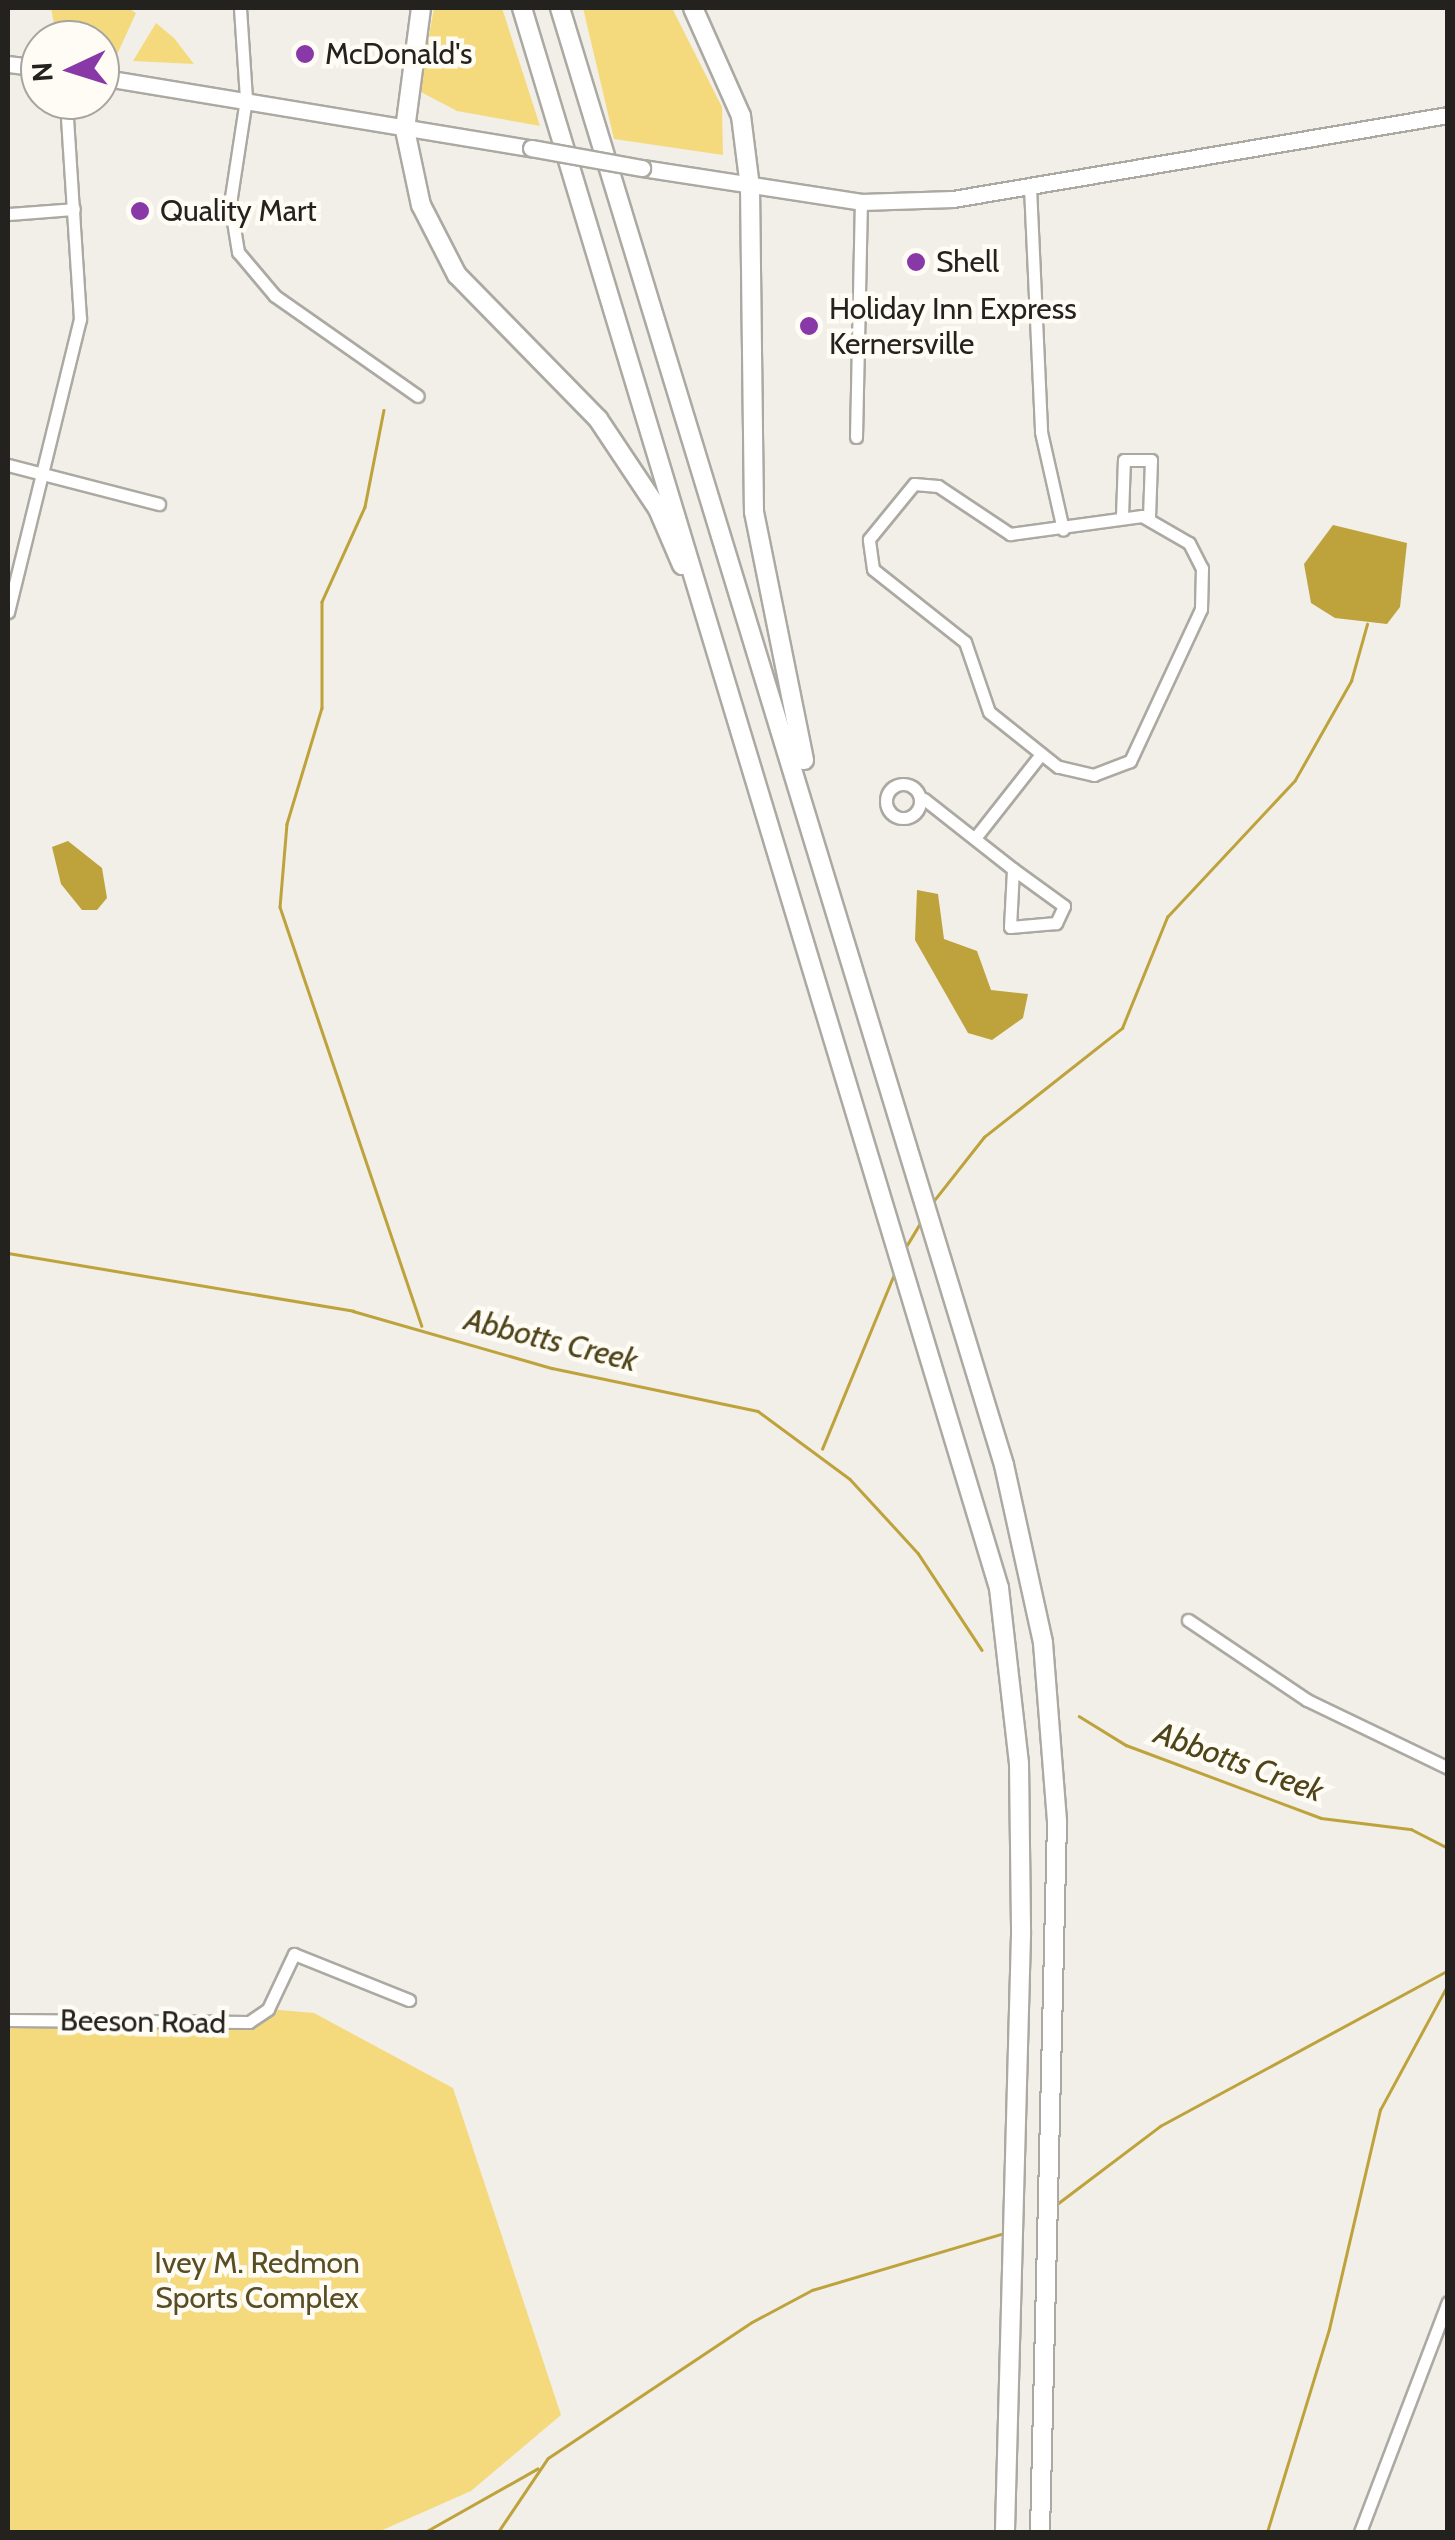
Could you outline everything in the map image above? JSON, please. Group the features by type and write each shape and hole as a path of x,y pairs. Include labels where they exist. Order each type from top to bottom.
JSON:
{"highway":[{"path":"421,8 405,130 421,205 457,275 598,420 658,508 739,720"},
{"path":"522,8 998,1588 1019,1763 1021,1935 1004,2532"},
{"path":"560,8 842,922 1004,1465 1043,1643 1057,1822 1040,2532"},
{"path":"692,8 740,116 750,186 754,512 842,922"}],"main road":[{"path":"120,80 246,99 405,130 861,202 1030,187 1448,116"}],"street":[{"path":"240,8 246,99 230,203 244,265 418,396"},
{"path":"8,612 80,319 67,120"},
{"path":"1030,187 1041,432 1063,530"},
{"path":"856,437 861,202"},
{"path":"8,214 74,209"},
{"path":"1122,516 1124,460 1151,460 1149,518"},
{"path":"8,465 159,504"},
{"path":"923,482 1010,534 1063,530 1122,516 1149,518 1188,542 1204,594 1146,740 1130,761 1094,776 1041,754 989,712 972,649 876,573 868,542 905,489 923,482"},
{"path":"975,838 1041,754"},
{"path":"924,799 1064,906 1056,923 1010,927 1004,901 1013,870"},
{"path":"1188,1620 1307,1700 1448,1768"},
{"name":"Beeson Road","path":"8,2020 250,2022 268,2009 294,1954 409,2000"},
{"path":"1360,2532 1448,2302"}],"green space":[{"path":"51,8 128,8 136,13 120,48 120,20 53,20"},
{"path":"434,8 502,8 540,126 457,111 419,91"},
{"path":"583,8 672,8 722,107 723,155 614,139"},
{"path":"156,23 174,38 194,64 133,61"},
{"name":"Ivey M. Redmon Sports Complex","path":"268,2009 314,2013 453,2088 561,2415 471,2491 378,2532 8,2532 8,2020 240,2024"}],"shaded area":[{"path":"1333,525 1407,543 1400,607 1387,624 1335,618 1311,603 1304,564"},
{"path":"68,841 102,868 107,898 97,910 82,910 61,884 52,847"},
{"path":"917,890 938,894 944,939 977,951 991,990 1028,994 1023,1018 992,1040 968,1033 915,940"}],"waterway":[{"path":"384,410 365,507 322,602 322,708 287,824 280,907 422,1326"},
{"path":"932,1203 984,1137 1122,1028 1167,917 1295,780 1351,681 1367,624"},
{"path":"904,1250 920,1223"},
{"path":"8,1253 353,1311 552,1368 758,1411 850,1479 918,1553 982,1650"},
{"path":"822,1449 895,1272"},
{"name":"Abbotts Creek","path":"1079,1716 1126,1745 1321,1818 1411,1829 1448,1848"},
{"path":"1057,2204 1160,2126 1448,1970"},
{"path":"1267,2532 1329,2329 1380,2110 1448,1984"},
{"path":"498,2532 548,2458 752,2322 812,2290 1001,2234"},
{"path":"425,2532 537,2469"}],"place":[{"name":"McDonald's","path":"305,54"},
{"name":"Quality Mart","path":"140,211"},
{"name":"Shell","path":"916,262"},
{"name":"Holiday Inn Express Kernersville","path":"809,326"}]}
